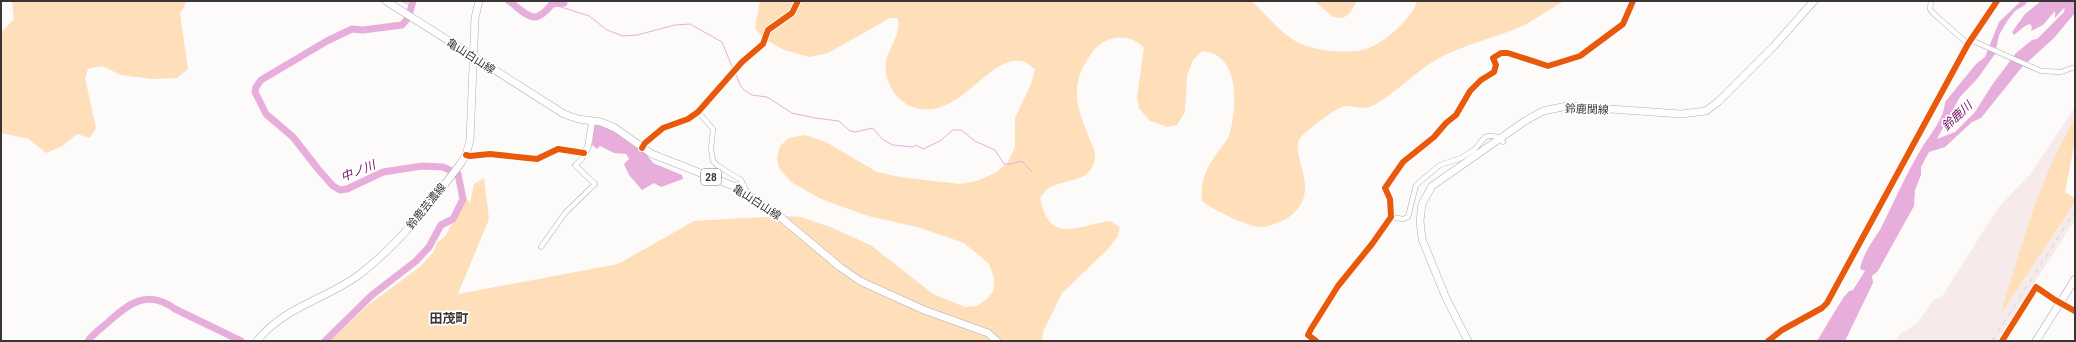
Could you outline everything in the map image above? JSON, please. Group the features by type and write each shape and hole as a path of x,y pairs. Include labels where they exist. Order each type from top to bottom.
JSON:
{"main road":[{"name":"亀山白山線","path":"386,1 564,114 592,122 601,122 615,128 642,148 667,160 736,187 779,216 840,267 860,281 924,310 988,333 997,341"},
{"name":"鈴鹿芸濃線","path":"258,340 271,326 289,312 349,281 372,265 405,233 466,155 470,140 475,18 479,1"},
{"name":"鈴鹿関線","path":"1468,341 1446,298 1422,239 1420,220 1422,204 1432,186 1501,140 1525,121 1543,111 1567,106 1681,114 1706,111 1774,46 1814,1"},
{"path":"2036,341 2075,279"}],"street":[{"path":"642,148 645,143 663,128 688,119 698,112 716,89 763,44 768,30 792,13 798,1"},
{"path":"1316,341 1308,335 1310,329 1338,286 1360,260 1390,217 1390,199 1385,188 1387,184 1403,162 1434,137 1446,123 1456,115 1470,91 1481,80 1494,72 1496,65 1493,58 1501,53 1508,53 1548,66 1568,61 1590,50 1620,27 1633,1"},
{"path":"1931,1 1930,9 1933,13 1972,42 2037,69 2061,72 2075,68"},
{"path":"1768,341 1782,330 1822,308 1827,303 1972,42 1997,1"},
{"path":"698,112 713,129 711,149 713,161 718,166 741,180 749,196"},
{"path":"541,247 565,213 595,184 575,165 582,159 588,147 592,122"},
{"path":"1390,217 1403,219 1408,216 1416,185 1440,165 1461,158 1474,150 1485,137 1501,140"},
{"path":"466,155 490,154 534,159 558,149 584,153"},
{"path":"2002,341 2036,287 2075,311"}],"shaded area":[{"path":"12,1 187,1 180,13 188,69 177,78 151,79 121,75 102,66 88,69 85,78 96,128 90,138 77,134 62,146 46,153 29,139 1,133 1,29 3,31 14,19"},
{"path":"760,1 1252,1 1279,28 1297,42 1312,48 1343,52 1369,48 1391,35 1410,15 1417,1 1565,1 1520,27 1460,48 1441,57 1423,68 1390,95 1372,106 1362,108 1341,107 1322,119 1301,137 1298,144 1298,153 1305,185 1304,196 1299,207 1286,219 1263,227 1249,225 1231,218 1202,201 1203,181 1207,170 1228,138 1233,119 1233,84 1226,64 1219,57 1202,51 1193,60 1187,76 1185,112 1177,125 1168,127 1150,121 1139,108 1137,97 1144,48 1139,43 1128,38 1112,39 1103,42 1096,48 1081,71 1077,91 1079,109 1094,151 1094,163 1086,174 1074,180 1054,186 1047,190 1040,198 1044,213 1050,222 1057,227 1066,229 1075,228 1110,221 1120,227 1118,236 1106,251 1062,293 1043,332 1042,341 330,341 367,306 421,266 435,250 436,244 446,235 466,198 470,203 474,184 484,178 489,219 458,294 618,264 694,221 783,216 801,217 833,228 872,246 933,294 965,307 977,306 987,299 994,290 994,278 989,264 964,243 917,227 868,216 821,199 791,182 779,168 777,158 780,146 789,138 805,135 826,142 877,172 900,177 960,184 977,181 997,172 1008,162 1015,147 1015,118 1031,84 1035,69 1025,62 1012,61 999,66 960,97 945,105 930,109 913,107 901,100 896,95 888,82 886,75 886,61 897,34 897,18 890,18 828,53 809,57 784,50 764,39 755,28"},
{"path":"1314,1 1357,1 1350,13 1343,18 1333,17"},
{"path":"2021,1 2028,1 2025,5 2015,11 2008,20 1999,35 1995,54 1978,78 1960,97 1937,139 1955,132 1975,112 1992,85 2016,53 2032,40 2037,39 2064,12 2065,7 2055,18 2055,11 2043,25 2031,31 2032,27 2030,24 2014,35 2012,32 2025,14 2041,1 2075,1 2074,14 2054,38 2022,67 1981,118 1972,122 1945,147 1929,152 1921,167 1921,175 1915,190 1914,206 1878,271 1872,276 1873,283 1845,341 1817,341 1843,298 1849,291 1853,290 1865,271 1860,269 1866,252 1881,228 1904,179 1936,127 1942,115 1945,102 1976,64 1985,57 1999,22"},
{"path":"2075,107 2075,118 2062,141 2031,219 2001,313 2075,202 2075,220 1997,341 1895,341 1902,331 1905,332 1918,322 1934,299 1941,298 1998,208 2031,173"},
{"path":"2075,118 2075,141 2065,192 2075,198 2075,202 2000,315 2023,239 2041,189 2062,141"},
{"path":"596,124 604,126 628,139 643,151 653,163 682,175 683,179 661,187 654,183 642,190 629,175 624,164 629,159 626,154 614,153 600,146 597,149 592,145 594,126"}],"waterway":[{"path":"401,1 411,5"},
{"name":"中ノ川","path":"325,341 372,295 416,261 429,247 441,225 453,219 463,199 458,174 443,167 422,166 383,172 347,189 340,190 333,186 293,137 266,114 255,92 256,87 261,80 327,41 352,29 363,30 402,25 408,18 413,1"},
{"name":"中ノ川","path":"509,1 526,14 535,17 546,11 552,4 564,3 564,1"},
{"path":"552,4 589,16 607,30 623,36 637,35 675,25 690,24 722,42 733,69"},
{"path":"735,72 740,85 744,90 752,95 767,97 792,113 839,121 850,131 855,132 873,128 882,139 893,145 913,147 916,145 923,149 940,141 953,130 961,130 975,141 995,150 1004,164 1022,161 1032,172"},
{"name":"中ノ川","path":"88,341 122,310 138,301 147,299 165,303 241,341"}],"railway":[{"path":"1992,341 2075,211"}],"cycle path":[{"path":"642,148 645,143 663,128 688,119 698,112 742,62 763,44 768,30 792,13 798,1"},
{"path":"1316,341 1308,335 1311,329 1338,286 1372,244 1391,217 1390,199 1385,188 1403,162 1434,137 1446,123 1456,115 1470,91 1481,80 1494,72 1496,65 1493,58 1501,53 1508,53 1548,66 1580,56 1623,24 1633,1"},
{"path":"1768,341 1782,330 1822,308 1827,303 1968,44 1997,1"},
{"path":"466,155 490,154 537,159 558,149 584,153"},
{"path":"2002,341 2036,287 2075,311"}],"district":[{"name":"田茂町","path":"449,318"}],"water label":[{"name":"鈴鹿川","path":"1957,116"}]}
